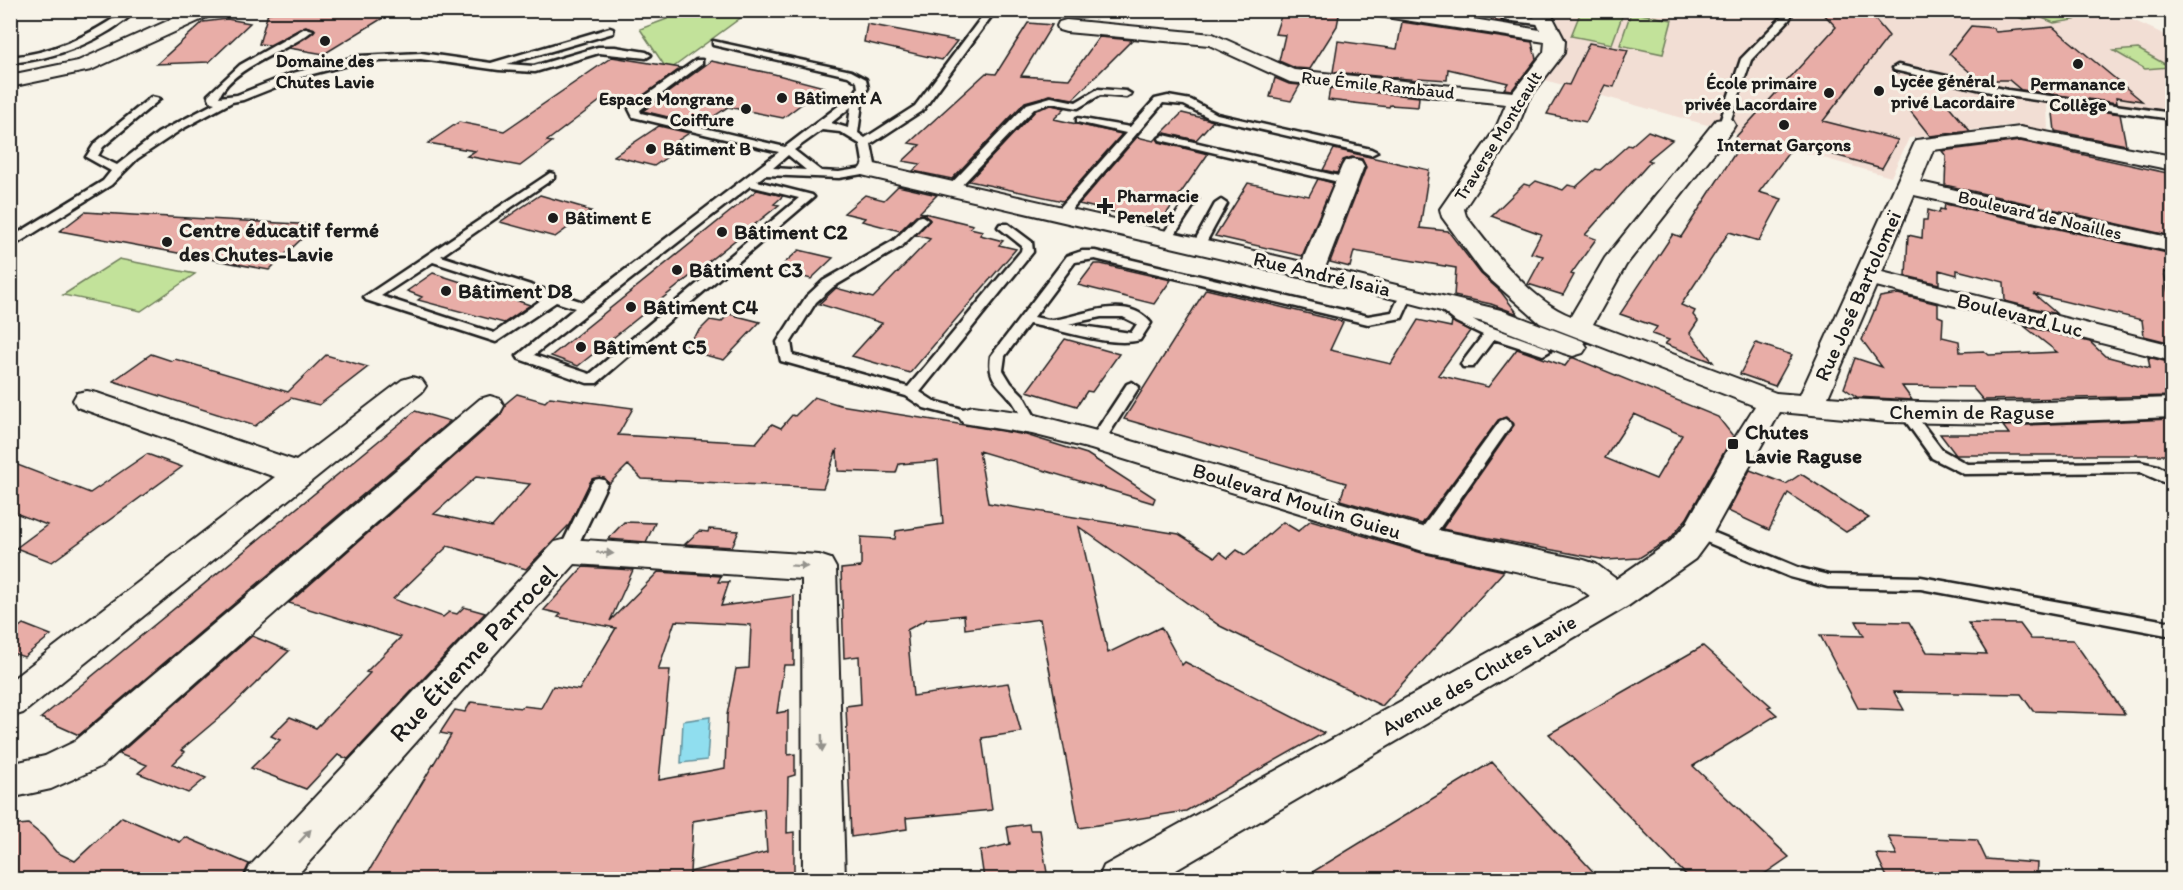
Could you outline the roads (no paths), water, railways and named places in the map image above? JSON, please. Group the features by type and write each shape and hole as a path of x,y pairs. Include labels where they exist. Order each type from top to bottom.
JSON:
{"street":[{"path":"10,81 84,66 208,10"},
{"path":"1379,10 1546,23"},
{"name":"Traverse Montcault","path":"1546,23 1555,41 1554,52 1518,99 1506,129 1452,209 1454,217 1492,268 1549,317 1767,411"},
{"name":"Rue Émile Rambaud","path":"1066,26 1213,40 1290,76 1518,99"},
{"path":"1577,328 1614,263 1724,125"},
{"name":"Rue José Bartolomeï","path":"1810,406 1924,145 2020,133 2172,163"},
{"path":"1311,272 1357,166"},
{"name":"Rue André Isaïa","path":"870,170 1407,294 1492,316 1767,411"},
{"name":"Boulevard de Noailles","path":"1907,186 2172,245"},
{"name":"Boulevard Luc","path":"1868,276 2172,353"},
{"path":"10,702 412,386"},
{"path":"87,400 300,474"},
{"path":"10,781 51,772 88,754 490,406"},
{"name":"Chemin de Raguse","path":"1767,411 1810,406 1906,412 2003,414 2172,408"},
{"name":"Avenue des Chutes Lavie","path":"1119,879 1616,597 1683,550 1698,532 1767,411"},
{"name":"Boulevard Moulin Guieu","path":"973,417 1032,424 1097,441 1423,539 1584,573 1616,597"},
{"name":"Rue Étienne Parrocel","path":"265,879 567,551 819,568 824,879"}],"lane":[{"path":"10,60 26,60 50,54 115,23 133,10"},
{"path":"865,142 919,108 992,10"},
{"path":"1724,125 1746,59 1786,18 1790,10"},
{"path":"1507,18 1546,23"},
{"path":"228,101 215,100 213,95 220,86 273,47 308,30"},
{"path":"490,66 610,31"},
{"path":"716,43 851,74 862,81 863,88 858,96 789,151 762,171 585,307 525,356 592,380 808,197 748,182"},
{"path":"10,244 107,183 117,170 165,131 228,101 297,75 359,59 422,56 490,66 536,69 598,50 646,55"},
{"path":"699,62 634,109 637,115 789,151 817,173"},
{"path":"1898,68 2008,93 2172,116"},
{"path":"952,189 1031,106 1051,100 1078,105 1098,92 1126,94"},
{"path":"853,132 858,96"},
{"path":"117,170 92,157 99,145 155,99"},
{"path":"1060,215 1159,101 1168,99 1187,102 1214,116 1357,166"},
{"path":"1081,120 1133,131"},
{"path":"762,171 839,175 870,170 865,142 853,132 834,128 818,128"},
{"path":"1164,138 1357,166"},
{"path":"550,176 371,297 496,338 556,296"},
{"path":"1166,239 1192,199"},
{"path":"1198,246 1221,204"},
{"path":"922,220 897,244 828,284 811,300 784,342 786,358 911,393 929,405 973,417"},
{"path":"911,393 1027,252 1028,245 1004,227"},
{"path":"1032,424 1018,398 1005,386 996,370 998,356 1071,259 1082,255 1095,255 1368,320 1397,315 1407,294"},
{"path":"431,257 585,307"},
{"path":"1438,302 1450,314 1465,323 1543,351"},
{"path":"1026,320 1055,323 1123,337 1135,337 1144,323 1140,319 1116,312 1095,313 1055,323"},
{"path":"1468,364 1491,333"},
{"path":"1097,441 1132,387"},
{"path":"1906,412 1937,454 1964,469 2140,467 2153,470 2172,481"},
{"path":"1423,539 1505,424"},
{"path":"567,551 599,484"},
{"path":"1698,532 1797,573 1828,581 1921,583 2172,629"}],"water":[{"path":"710,717 707,760 681,763 683,721"}],"place":[{"name":"Domaine des Chutes Lavie","path":"325,41"},
{"name":"Permanance Collège","path":"2078,64"},
{"name":"Lycée général privé Lacordaire","path":"1879,91"},
{"name":"École primaire privée Lacordaire","path":"1829,93"},
{"name":"Bâtiment A","path":"782,98"},
{"name":"Espace Mongrane Coiffure","path":"746,109"},
{"name":"Internat Garçons","path":"1784,125"},
{"name":"Bâtiment B","path":"651,149"},
{"name":"Pharmacie Penelet","path":"1105,206"},
{"name":"Bâtiment E","path":"553,218"},
{"name":"Bâtiment C2","path":"722,232"},
{"name":"Centre éducatif fermé des Chutes-Lavie","path":"167,242"},
{"name":"Bâtiment C3","path":"677,270"},
{"name":"Bâtiment D8","path":"446,291"},
{"name":"Bâtiment C4","path":"631,307"},
{"name":"Bâtiment C5","path":"581,347"},
{"name":"Chutes Lavie Raguse","path":"1733,444"}]}
